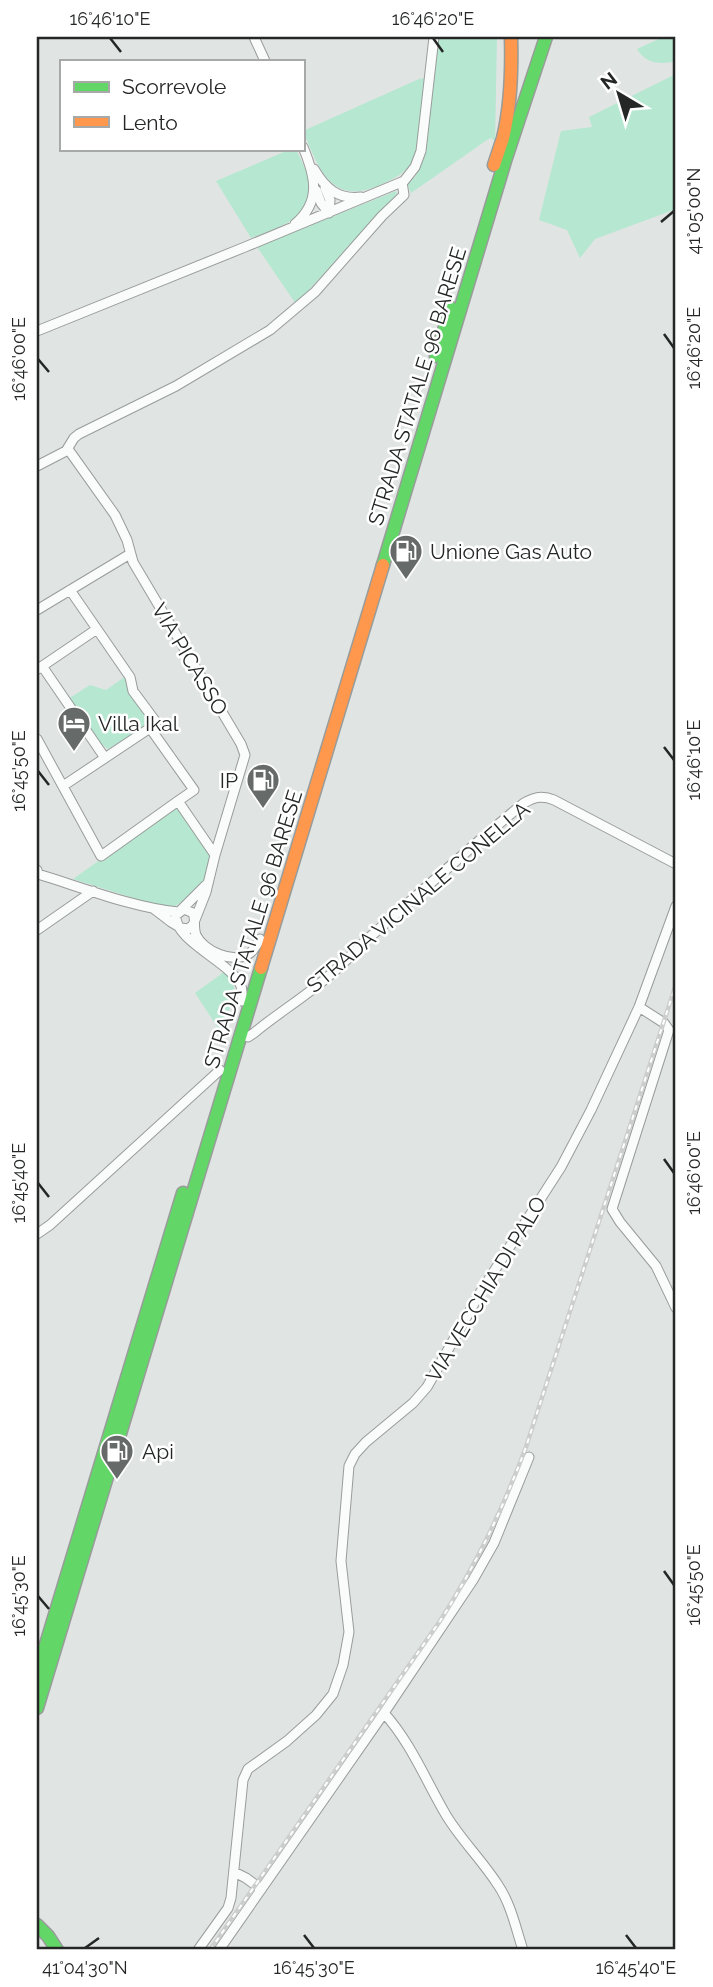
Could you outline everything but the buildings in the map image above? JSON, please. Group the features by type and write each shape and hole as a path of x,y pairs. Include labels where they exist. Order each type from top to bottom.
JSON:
{"main road":[{"path":"501,160 502,37"},
{"path":"501,160 511,81 511,37"},
{"path":"501,160 513,115 517,37"},
{"path":"501,160 514,138 546,37"},
{"name":"STRADA STATALE 96 BARESE","path":"37,1674 260,939 501,160"},
{"name":"STRADA STATALE 96 BARESE","path":"37,1708 241,1035 501,160"},
{"path":"37,1925 57,1950"}],"street":[{"path":"254,37 265,60"},
{"path":"37,331 402,182 415,167 421,151 434,37"},
{"path":"304,149 318,184 321,203 329,213"},
{"path":"37,466 68,449 79,434 176,386 257,339 293,312 315,292 404,195 402,182"},
{"path":"318,184 348,197 377,193"},
{"path":"285,231 302,218 318,184"},
{"name":"VIA PICASSO","path":"68,449 116,515 130,554 155,600 244,750 245,761 206,892 194,922"},
{"path":"37,610 130,554"},
{"path":"63,786 156,722 133,691 130,677 70,590"},
{"path":"97,629 39,668 106,758"},
{"path":"37,739 101,856 194,790 150,727"},
{"name":"STRADA VICINALE CONELLA","path":"241,1035 248,1037 329,977 367,939 462,855 533,798 544,796 554,800 676,864"},
{"path":"178,801 215,855"},
{"path":"37,870 38,874 154,909 187,909 193,913 197,937 214,952 222,955 243,956 251,953 260,939"},
{"path":"178,927 175,918 179,911 207,884"},
{"path":"37,930 93,891"},
{"name":"VIA VECCHIA DI PALO","path":"198,1950 228,1908 231,1898 243,1780 248,1769 287,1741 316,1715 332,1694 343,1665 349,1632 341,1561 349,1466 366,1441 413,1403 427,1387 480,1293 561,1167 639,1007 676,906"},
{"path":"154,909 237,979 242,989 242,1001"},
{"path":"178,927 188,929 194,922"},
{"path":"639,1007 670,1030 612,1209 660,1272 676,1308"},
{"path":"37,1234 220,1070"},
{"path":"219,1950 474,1580 494,1544 529,1457"},
{"path":"384,1713 419,1764 447,1816 498,1885 508,1905 523,1950"},
{"path":"234,1872 261,1889"}],"green space":[{"path":"438,37 497,37 495,141 491,138 487,140 411,193 407,183 415,177 425,156"},
{"path":"663,37 676,37 676,61 654,62 645,58 637,49"},
{"path":"676,74 676,209 595,239 580,258 567,230 539,220 561,131 592,127 589,117"},
{"path":"425,78 421,120 414,158 408,167 392,179 365,190 350,191 339,188 329,180 315,158 304,131"},
{"path":"289,150 296,150 308,176 310,193 307,203 293,219 251,238 216,181"},
{"path":"396,191 397,194 296,304 257,247"},
{"path":"126,676 149,720 147,726 108,749 98,741 68,699 90,685 106,690"},
{"path":"178,805 212,854 202,884 179,904 165,908 73,879"},
{"path":"224,972 232,980 235,991 222,1034 195,993"}],"railway":[{"path":"210,1950 440,1621 488,1536 526,1447 676,984"}],"traffic: fast":[{"path":"383,565 505,161 546,37"},
{"path":"436,356 451,308"},
{"path":"37,1708 261,968"},
{"path":"37,1674 183,1193"},
{"path":"37,1925 57,1950"}],"traffic: slow":[{"path":"494,165 508,113 511,37"},
{"path":"261,968 383,565"}],"place":[{"name":"Unione Gas Auto","path":"406,581"},
{"name":"Villa Ikal","path":"74,753"},
{"name":"IP","path":"263,810"},
{"name":"Api","path":"117,1481"}]}
